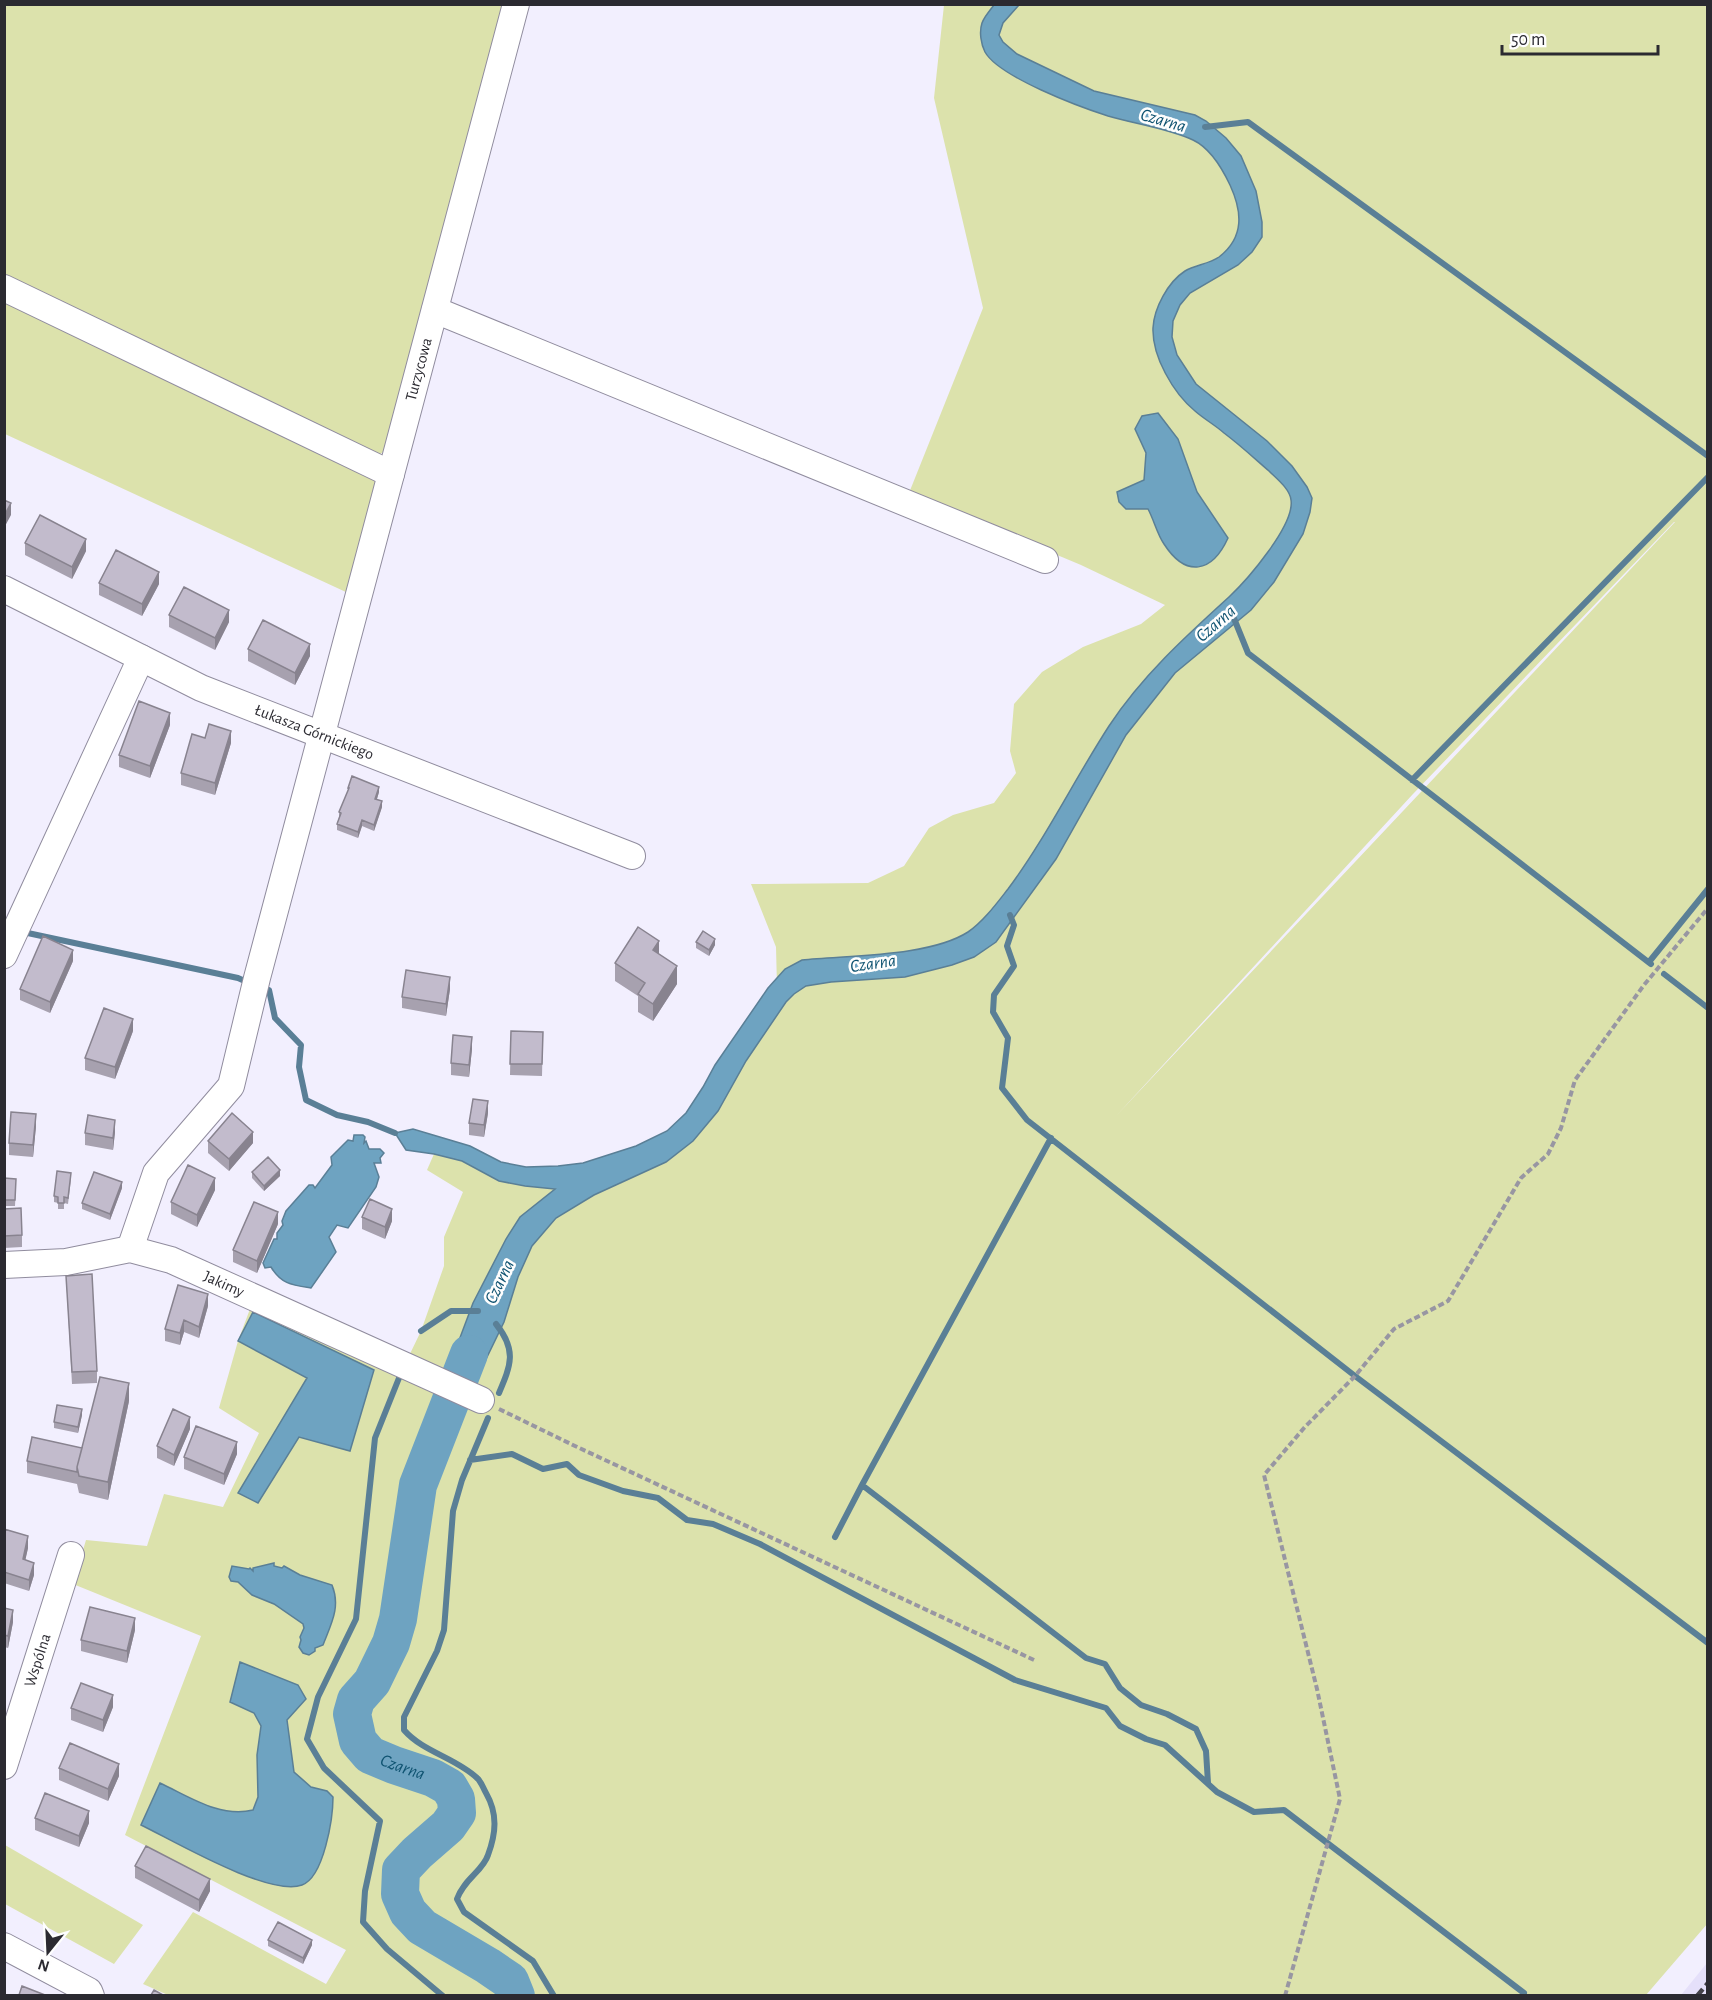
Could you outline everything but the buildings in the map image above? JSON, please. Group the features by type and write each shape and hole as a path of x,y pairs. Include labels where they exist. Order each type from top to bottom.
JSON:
{"street":[{"name":"Turzycowa","path":"130,1249 156,1173 231,1086 257,978 516,4"},
{"path":"4,288 391,474"},
{"path":"435,310 1045,560"},
{"name":"Łukasza Górnickiego","path":"4,589 201,688 632,856"},
{"path":"4,955 141,658"},
{"name":"Jakimy","path":"4,1265 66,1262 130,1249 171,1260 481,1400"},
{"name":"Wspólna","path":"4,1766 71,1555"},
{"path":"4,1946 89,1991 91,1995"}],"path":[{"path":"1285,1995 1340,1799 1317,1689 1264,1475 1304,1428 1355,1376 1394,1329 1448,1301 1521,1178 1548,1154 1561,1128 1575,1080 1644,985 1707,908"},
{"path":"481,1400 1034,1660"}],"shaded area":[{"path":"1707,1963 1707,1995 1681,1995"}],"green space":[{"path":"5,5 506,5 387,449 375,458 5,279"},
{"path":"944,5 1707,5 1708,1923 1646,1995 168,1995 143,1984 193,1912 326,1984 346,1950 125,1835 201,1636 73,1584 86,1540 147,1546 164,1494 223,1507 259,1433 219,1408 238,1341 256,1293 407,1360 421,1331 444,1266 444,1237 463,1192 427,1170 434,1154 462,1161 499,1181 556,1188 687,1131 777,987 776,947 751,884 868,883 904,866 929,828 953,815 994,803 1016,773 1010,751 1014,704 1042,672 1083,647 1141,624 1165,605 1081,565 909,493 983,308 934,98","holes":["1675,522 1116,1116 1413,794"]},
{"path":"4,298 377,481 348,593 5,434"},
{"path":"5,1845 143,1925 114,1964 5,1904"}],"water":[{"path":"994,5 1019,5 1003,23 999,35 1003,42 1017,54 1094,91 1195,115 1226,138 1241,156 1256,191 1262,222 1262,237 1252,252 1238,265 1190,293 1180,305 1173,321 1172,337 1177,355 1196,384 1267,441 1292,466 1307,487 1312,498 1303,534 1274,582 1251,610 1175,673 1126,735 1056,859 996,942 974,957 952,965 905,977 806,986 794,994 786,1002 746,1061 718,1111 693,1141 666,1162 594,1195 556,1218 532,1246 518,1277 504,1322 473,1386 446,1375 473,1303 520,1217 555,1189 499,1181 462,1161 406,1150 395,1133 413,1129 470,1146 501,1162 526,1167 583,1163 636,1146 667,1131 686,1113 715,1065 768,988 785,969 802,960 910,951 952,940 968,932 990,912 1022,870 1096,746 1135,690 1247,578 1268,552 1286,523 1291,500 1285,488 1247,452 1198,414 1179,394 1160,362 1154,339 1153,328 1156,312 1173,282 1185,271 1219,257 1233,241 1237,232 1239,214 1237,204 1223,172 1210,153 1193,140 1079,106 1023,81 993,62 985,52 981,30 982,23"},
{"path":"1158,413 1178,439 1197,492 1228,538 1222,550 1214,558 1198,567 1181,562 1172,555 1162,540 1148,509 1126,509 1119,502 1117,492 1144,480 1146,453 1135,429 1142,416"},
{"path":"354,1135 363,1135 364,1143 366,1141 369,1149 380,1149 384,1153 380,1158 381,1163 374,1163 379,1177 376,1187 348,1228 337,1225 329,1237 336,1252 311,1288 288,1283 271,1267 265,1268 263,1263 274,1239 277,1239 277,1233 283,1225 282,1221 286,1211 309,1185 315,1188 332,1165 331,1157 348,1140 353,1141"},
{"path":"253,1312 374,1370 350,1451 299,1437 258,1503 238,1493 307,1378 238,1341"},
{"path":"274,1563 274,1566 282,1568 284,1566 300,1575 332,1585 336,1601 332,1623 323,1645 315,1648 315,1651 309,1655 303,1653 299,1647 303,1624 274,1604 252,1595 238,1582 231,1581 229,1577 232,1566 250,1568 253,1571 253,1568"},
{"path":"240,1662 298,1685 306,1699 287,1720 294,1772 311,1787 327,1791 333,1797 326,1846 316,1871 310,1880 302,1885 287,1887 245,1876 141,1825 160,1783 217,1809 241,1812 253,1810 258,1797 257,1755 261,1726 254,1713 230,1702"}],"waterway":[{"path":"1205,127 1248,122 1708,456"},
{"path":"1412,780 1708,477"},
{"path":"1233,616 1248,653 1651,964"},
{"path":"1649,962 1708,889"},
{"path":"1010,915 1014,925 1007,946 1014,966 994,995 993,1012 1008,1038 1002,1088 1027,1120 1355,1376 1708,1643"},
{"path":"23,932 238,978 247,982"},
{"path":"1664,974 1708,1008"},
{"path":"263,988 269,990 275,1018 301,1045 299,1067 306,1100 337,1115 368,1122 395,1133"},
{"path":"1051,1138 862,1485 1086,1658 1105,1664 1120,1688 1141,1705 1167,1714 1196,1729 1206,1751 1208,1783"},
{"path":"421,1331 451,1311 478,1311"},
{"path":"496,1324 507,1342 510,1358 507,1374 499,1393"},
{"name":"Czarna","path":"469,1354 418,1485 398,1619 391,1643 372,1682 356,1700 352,1714 358,1741 370,1755 433,1778 449,1787 456,1799 457,1813 448,1826 401,1870 400,1894 408,1912 422,1927 510,1981 516,1996"},
{"path":"399,1378 375,1438 356,1619 318,1697 307,1739 324,1768 380,1821 365,1891 363,1922 387,1949 443,1996"},
{"path":"488,1418 462,1480 453,1511 444,1630 437,1651 404,1717 404,1730 420,1744 469,1771 481,1783 494,1816 493,1839 486,1861 464,1886 457,1899 464,1912 533,1961 554,1996"},
{"path":"470,1460 512,1454 543,1469 567,1464 579,1475 623,1491 658,1498 687,1520 713,1524 760,1544 1015,1680 1106,1708 1120,1726 1146,1739 1165,1745 1217,1792 1254,1812 1284,1810 1524,1993"},
{"path":"835,1537 862,1485"}],"railway":[{"path":"1697,1996 1708,1983"}]}
